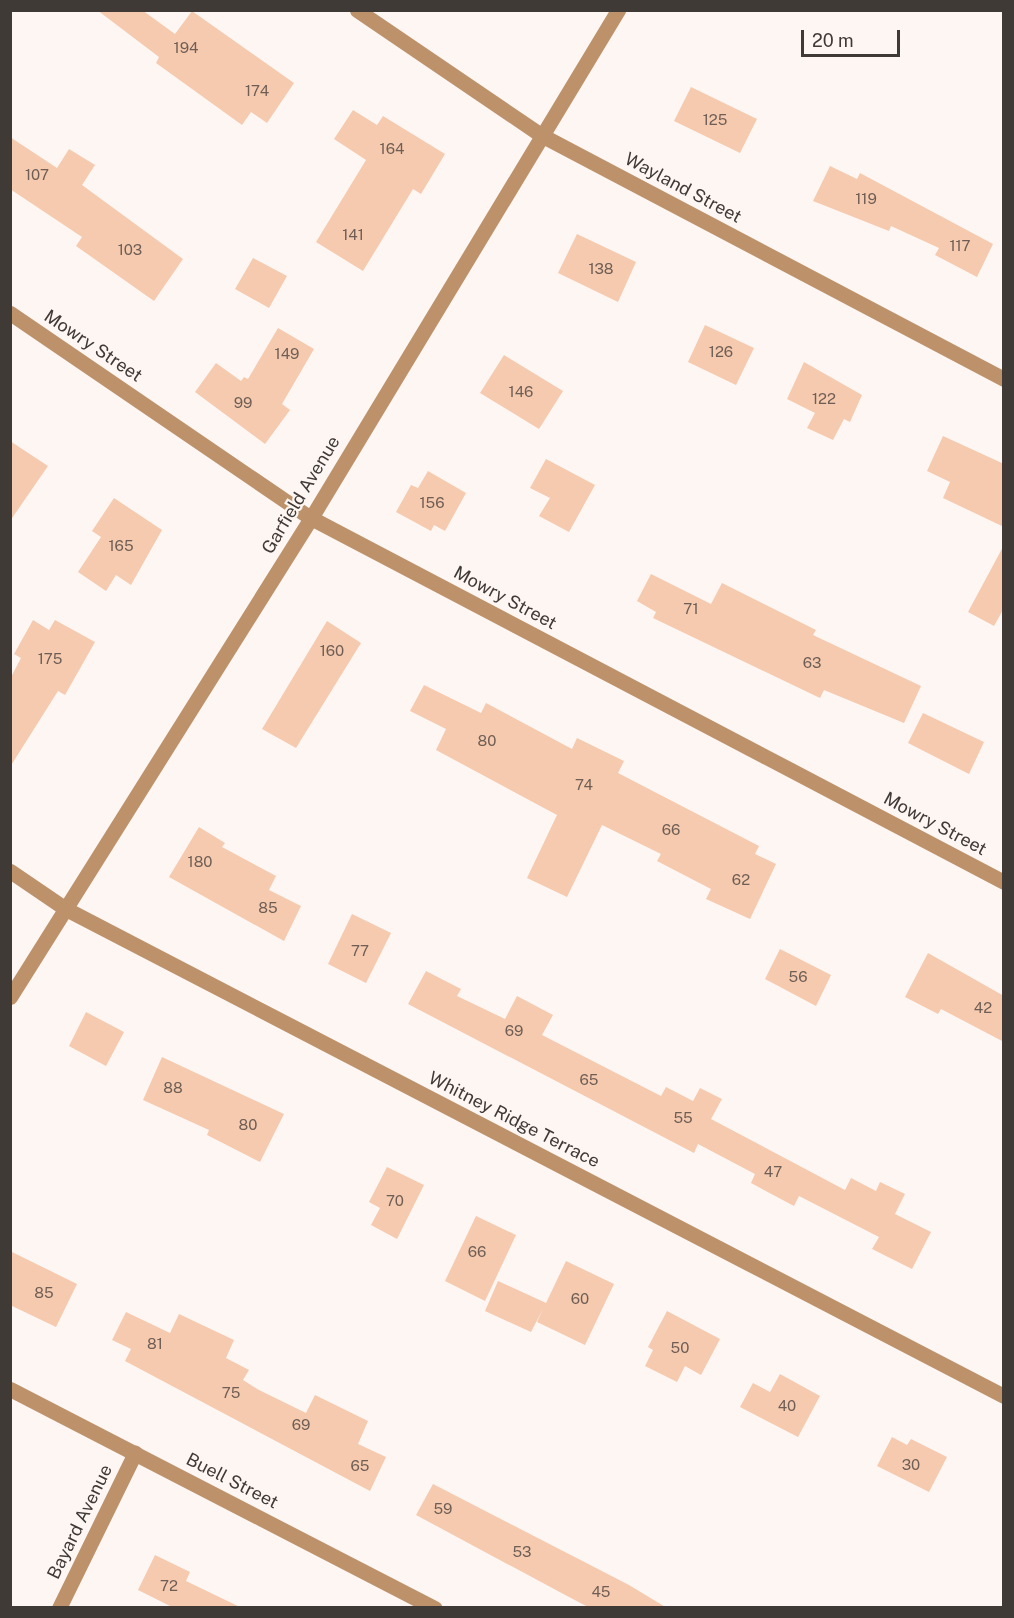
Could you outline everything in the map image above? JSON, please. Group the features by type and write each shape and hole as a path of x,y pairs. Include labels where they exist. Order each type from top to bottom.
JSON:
{"street":[{"name":"Wayland Street","path":"357,10 541,135 1004,379"},
{"name":"Garfield Avenue","path":"10,997 310,518 618,10"},
{"name":"Mowry Street","path":"10,313 310,518 1004,882"},
{"name":"Whitney Ridge Terrace","path":"10,871 66,909 1004,1396"},
{"name":"Buell Street","path":"10,1389 435,1608"},
{"name":"Bayard Avenue","path":"59,1608 135,1453"}],"building":[{"path":"97,10 142,10 175,34 192,11 294,83 267,123 251,112 242,125 156,63 159,57"},
{"path":"691,87 757,119 740,153 674,121"},
{"path":"353,110 377,125 383,116 445,154 421,194 413,189 363,271 316,242 366,160 334,139"},
{"path":"10,137 57,168 69,149 95,165 82,185 183,259 154,301 76,246 82,237 10,189"},
{"path":"830,166 857,179 860,173 993,244 977,277 935,255 939,248 891,226 889,231 813,201"},
{"path":"577,234 636,262 618,302 558,273"},
{"path":"253,258 287,276 269,308 235,289"},
{"path":"705,325 754,348 736,385 688,362"},
{"path":"278,328 314,349 282,404 290,410 265,444 195,392 216,363 241,381 244,377 248,379"},
{"path":"504,355 563,391 539,429 480,393"},
{"path":"804,362 862,395 850,422 844,419 833,440 807,428 815,413 787,399"},
{"path":"943,436 1004,464 1004,527 943,498 950,482 927,471"},
{"path":"10,441 48,466 10,521"},
{"path":"546,459 595,485 569,532 539,516 550,498 530,488"},
{"path":"428,471 466,493 445,531 434,525 431,531 396,512 411,485 418,488"},
{"path":"114,498 162,530 131,585 116,575 106,591 78,572 101,537 92,531"},
{"path":"1004,545 1004,608 994,626 968,612"},
{"path":"651,574 711,604 722,583 816,630 813,635 921,686 904,723 824,690 820,698 653,618 656,612 637,601"},
{"path":"33,620 49,630 55,620 95,642 65,695 58,691 10,767 11,677 21,658 14,654"},
{"path":"327,621 361,643 296,748 262,729"},
{"path":"424,685 481,713 486,703 572,749 577,738 624,761 618,773 759,846 755,854 776,864 750,919 706,899 711,889 657,861 661,854 602,825 567,897 527,878 557,815 436,750 446,729 410,711"},
{"path":"923,713 984,742 969,774 908,743"},
{"path":"199,827 225,843 222,847 276,876 269,890 301,906 284,941 169,877"},
{"path":"352,914 391,933 366,983 328,964"},
{"path":"780,949 831,975 816,1006 765,979"},
{"path":"928,953 1004,996 1004,1042 941,1009 938,1014 905,997"},
{"path":"426,971 461,989 457,996 505,1019 517,996 553,1015 542,1035 661,1096 666,1087 693,1101 700,1088 722,1099 711,1119 845,1190 851,1178 876,1191 880,1182 905,1194 895,1214 931,1232 912,1269 872,1249 879,1237 799,1196 794,1206 751,1183 755,1174 698,1144 694,1153 408,1004"},
{"path":"86,1012 124,1032 106,1066 69,1046"},
{"path":"162,1057 284,1114 260,1162 207,1135 209,1130 143,1100"},
{"path":"387,1167 424,1185 397,1239 371,1225 380,1208 369,1202"},
{"path":"476,1216 516,1235 485,1301 445,1281"},
{"path":"10,1251 77,1284 56,1327 10,1305"},
{"path":"566,1261 614,1284 585,1345 537,1322 543,1309 531,1332 485,1311 498,1281 546,1303"},
{"path":"667,1311 720,1339 701,1375 685,1366 677,1382 645,1366 653,1350 648,1347"},
{"path":"126,1312 170,1333 179,1314 234,1340 226,1358 249,1370 243,1380 259,1390 306,1413 315,1395 368,1421 358,1444 386,1457 370,1491 125,1361 131,1349 112,1340"},
{"path":"780,1374 820,1396 798,1437 740,1407 753,1383 770,1392"},
{"path":"892,1437 907,1445 911,1439 947,1457 929,1492 877,1466"},
{"path":"433,1484 629,1585 667,1608 590,1608 569,1597 416,1515"},
{"path":"155,1555 190,1572 186,1581 242,1608 174,1608 138,1590"}]}
